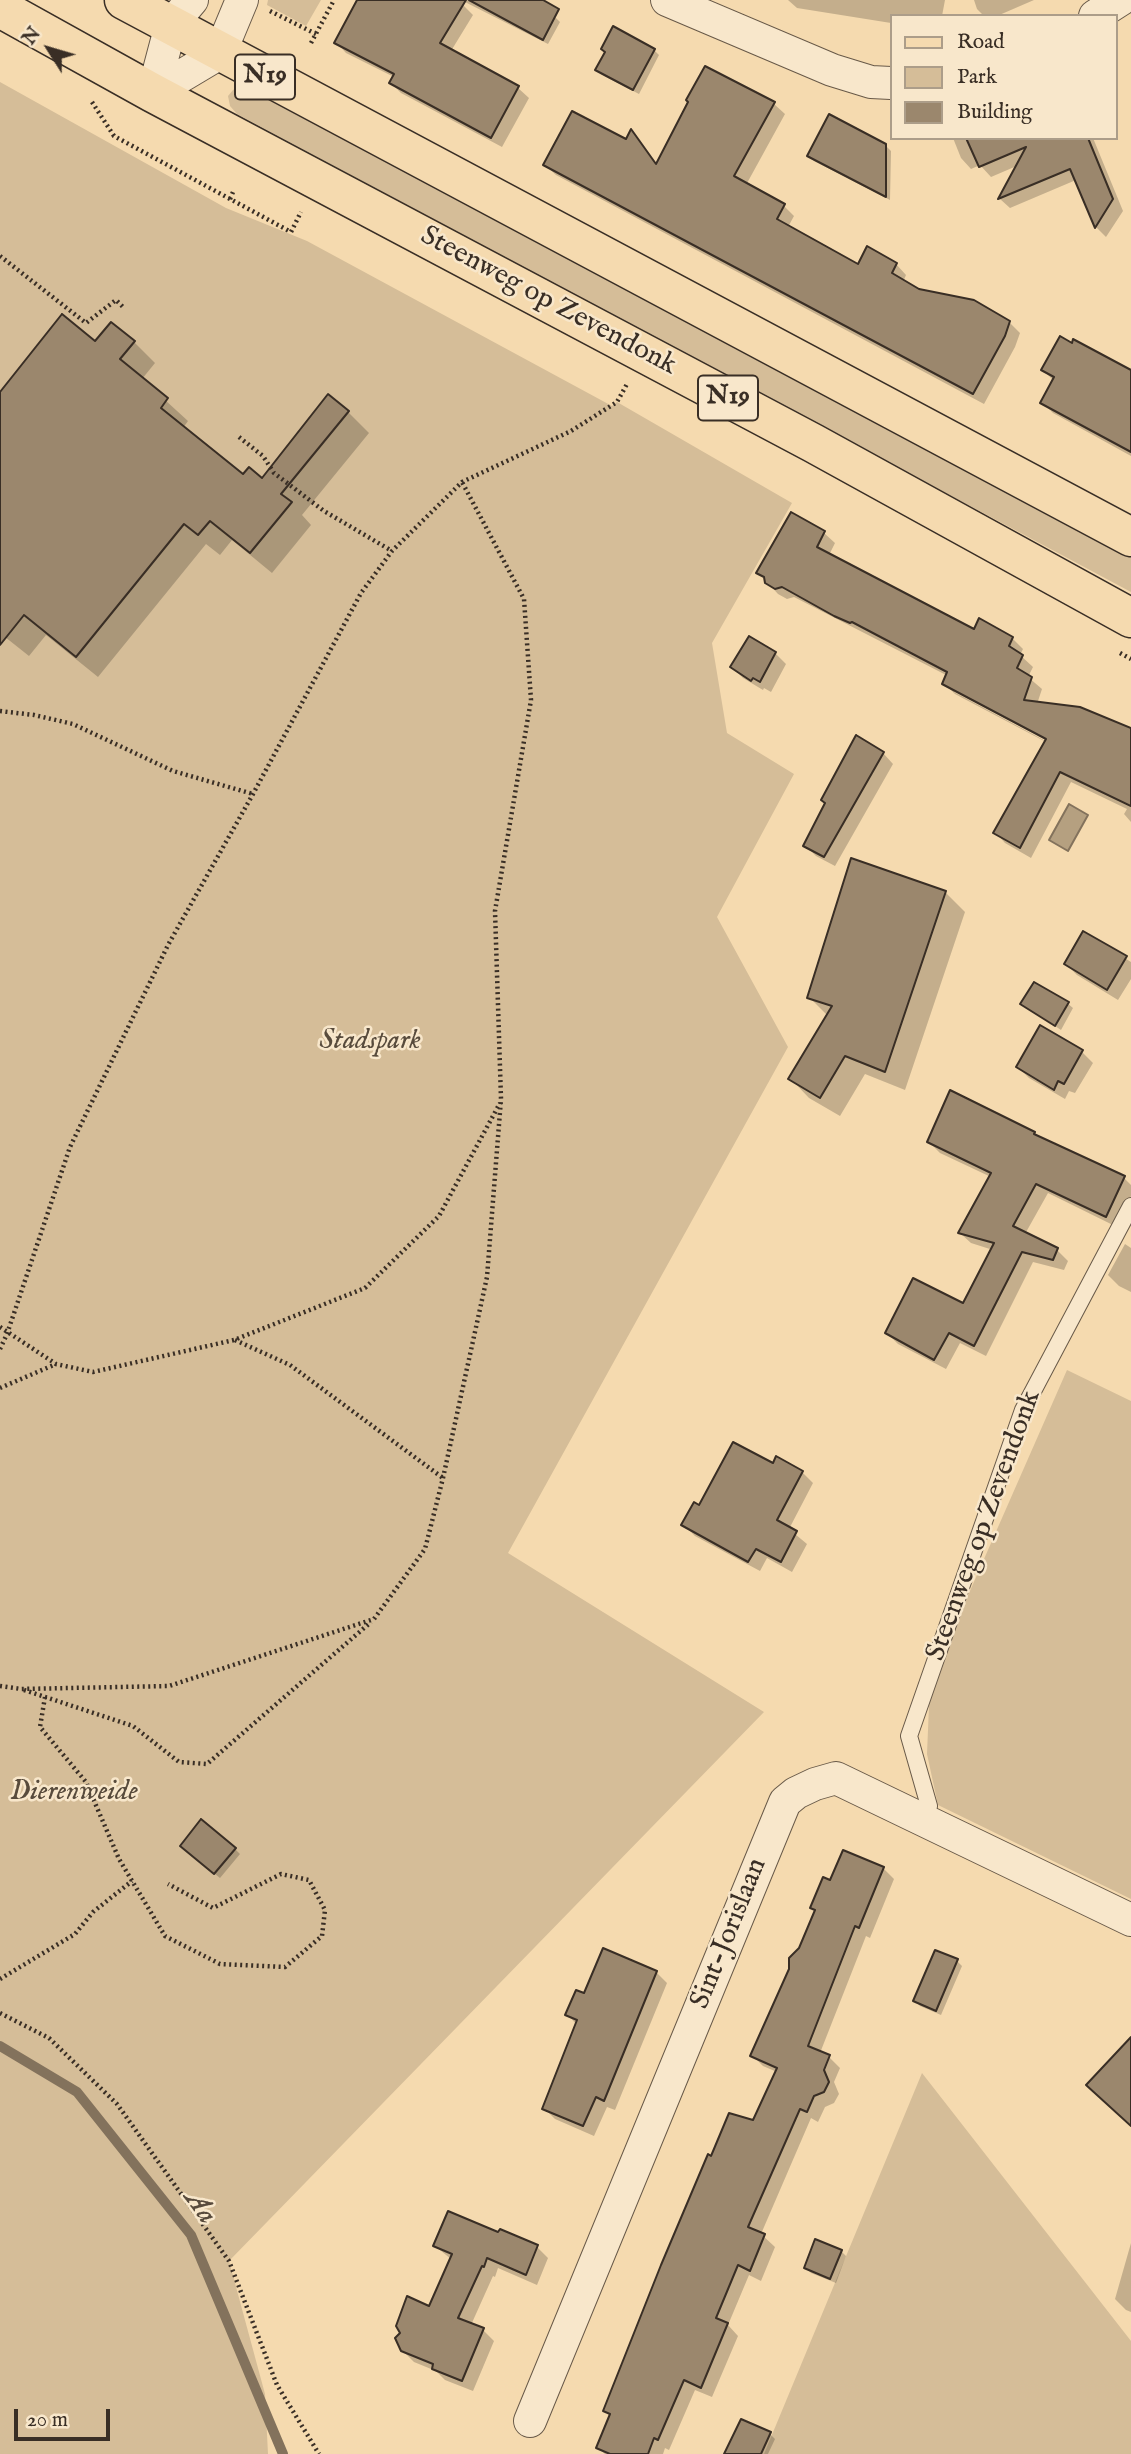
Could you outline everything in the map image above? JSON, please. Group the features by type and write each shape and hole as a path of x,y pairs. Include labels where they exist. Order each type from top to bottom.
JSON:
{"main road":[{"name":"N19","path":"124,0 182,13 220,52 1131,537"},
{"name":"Steenweg op Zevendonk","path":"0,8 153,93 753,411 1131,618"}],"street":[{"path":"153,93 220,52 242,0"},
{"path":"667,0 832,70 871,82 890,83"},
{"path":"1098,14 1120,0"},
{"path":"153,93 182,13"},
{"name":"Sint-Jorislaan","path":"530,2421 785,1802 815,1784 836,1778 1131,1920"}],"lane":[{"name":"Steenweg op Zevendonk","path":"923,1819 929,1806 909,1736 1023,1410 1131,1206"}],"path":[{"path":"311,43 334,0"},
{"path":"277,15 316,34"},
{"path":"92,102 114,136 291,232 316,179"},
{"path":"230,199 233,192"},
{"path":"0,256 86,323 116,300 124,308"},
{"path":"0,1349 8,1334 70,1147 168,945 361,593 392,551 462,482 572,431 617,401 626,385"},
{"path":"239,437 264,456 274,473 324,511 392,551"},
{"path":"21,1689 133,1726 179,1762 207,1764 374,1619 425,1549 487,1277 501,1099 495,911 531,700 524,599 462,482"},
{"path":"0,711 73,724 173,771 253,794"},
{"path":"0,1327 56,1364 93,1372 234,1340 365,1288 439,1216 501,1099"},
{"path":"234,1340 290,1365 443,1478"},
{"path":"0,1388 56,1364"},
{"path":"0,1686 21,1689 169,1686 374,1619"},
{"path":"45,1697 40,1727 86,1782 119,1859 165,1936 220,1964 285,1966 322,1936 325,1910 309,1880 281,1874 213,1908 168,1884"},
{"path":"0,1979 75,1934 93,1912 132,1881"},
{"path":"0,2013 49,2038 117,2104 229,2261 277,2385 319,2454"}],"green space":[{"path":"268,0 321,0 306,26 267,5"},
{"name":"Stadspark","path":"0,82 226,208 307,241 612,406 617,402 792,503 712,643 727,733 794,774 717,917 788,1047 508,1553 764,1712 229,2261 265,2394 268,2454 0,2454"},
{"path":"241,85 252,87 1131,557 1131,592 237,114 230,106 228,96"},
{"path":"1067,1370 1131,1401 1131,1899 938,1805 927,1754 930,1682"},
{"path":"922,2073 1131,2341 1131,2454 764,2454"}],"shaded area":[{"path":"1069,804 1088,815 1068,851 1049,840"}],"building":[{"path":"357,0 466,0 440,43 519,86 491,138 389,83 394,74 334,43"},
{"path":"469,0 543,0 559,9 543,40"},
{"path":"613,26 655,49 633,90 595,70 605,52 601,49"},
{"path":"705,66 775,102 734,176 785,204 777,219 858,264 867,246 897,263 892,273 919,289 974,300 1010,321 1005,336 973,394 543,165 572,111 626,139 631,129 656,164"},
{"path":"829,114 886,144 886,197 807,156"},
{"path":"967,140 1089,140 1113,199 1095,228 1070,169 998,199 1026,147 979,167"},
{"path":"62,314 95,341 111,322 135,341 120,359 168,398 161,408 243,474 249,467 262,478 328,394 349,411 281,494 292,502 250,553 210,521 198,535 184,524 76,657 24,615 0,645 0,392"},
{"path":"1060,336 1072,343 1073,339 1131,370 1131,452 1040,403 1054,377 1041,370"},
{"path":"791,512 825,531 817,547 974,629 979,618 1013,637 1009,646 1023,655 1017,668 1032,677 1024,700 1080,707 1131,728 1131,806 1060,772 1020,848 993,833 1046,739 942,684 947,672 782,587 775,589 765,583 764,577 756,573"},
{"path":"749,636 776,652 760,682 753,678 751,681 730,667"},
{"path":"856,735 884,752 824,857 803,846 825,803 821,800"},
{"path":"851,858 946,891 885,1072 845,1056 820,1098 788,1079 832,1006 807,998"},
{"path":"1083,931 1127,956 1107,990 1064,964"},
{"path":"1034,982 1069,1002 1055,1026 1020,1004"},
{"path":"1040,1025 1083,1050 1064,1084 1058,1081 1054,1090 1016,1067"},
{"path":"950,1090 1035,1132 1034,1134 1125,1176 1106,1217 1036,1184 1013,1226 1058,1248 1053,1260 1022,1252 974,1346 949,1333 934,1360 885,1333 913,1278 963,1303 994,1243 958,1233 991,1173 927,1142"},
{"path":"733,1442 773,1463 776,1456 803,1471 777,1520 797,1531 781,1562 756,1549 748,1562 681,1525 694,1502 699,1505"},
{"path":"201,1819 236,1848 214,1874 180,1846"},
{"path":"843,1850 884,1867 859,1928 855,1926 808,2046 830,2055 824,2070 829,2082 824,2092 814,2096 807,2112 800,2109 748,2227 765,2234 750,2271 738,2265 716,2318 728,2323 701,2388 684,2380 658,2440 654,2438 648,2454 610,2454 596,2448 610,2414 603,2411 708,2154 711,2156 729,2113 753,2120 777,2068 750,2056 789,1969 789,1958 799,1948 815,1910 810,1908 823,1877 830,1880"},
{"path":"603,1948 657,1971 604,2101 596,2097 583,2126 542,2109 577,2020 565,2015 576,1990 584,1993"},
{"path":"935,1950 958,1959 936,2011 913,2001"},
{"path":"1131,2037 1131,2126 1086,2085"},
{"path":"448,2211 538,2245 526,2275 487,2258 484,2267 482,2266 458,2318 484,2328 462,2381 432,2369 433,2364 401,2351 395,2338 400,2333 396,2326 407,2296 429,2306 452,2254 433,2246"},
{"path":"815,2239 842,2250 830,2279 804,2268"},
{"path":"741,2419 771,2432 761,2454 724,2454"}],"waterway":[{"name":"Aa","path":"0,2046 77,2092 191,2235 283,2454"}],"park label":[{"name":"Dierenweide","path":"74,1793"}]}
